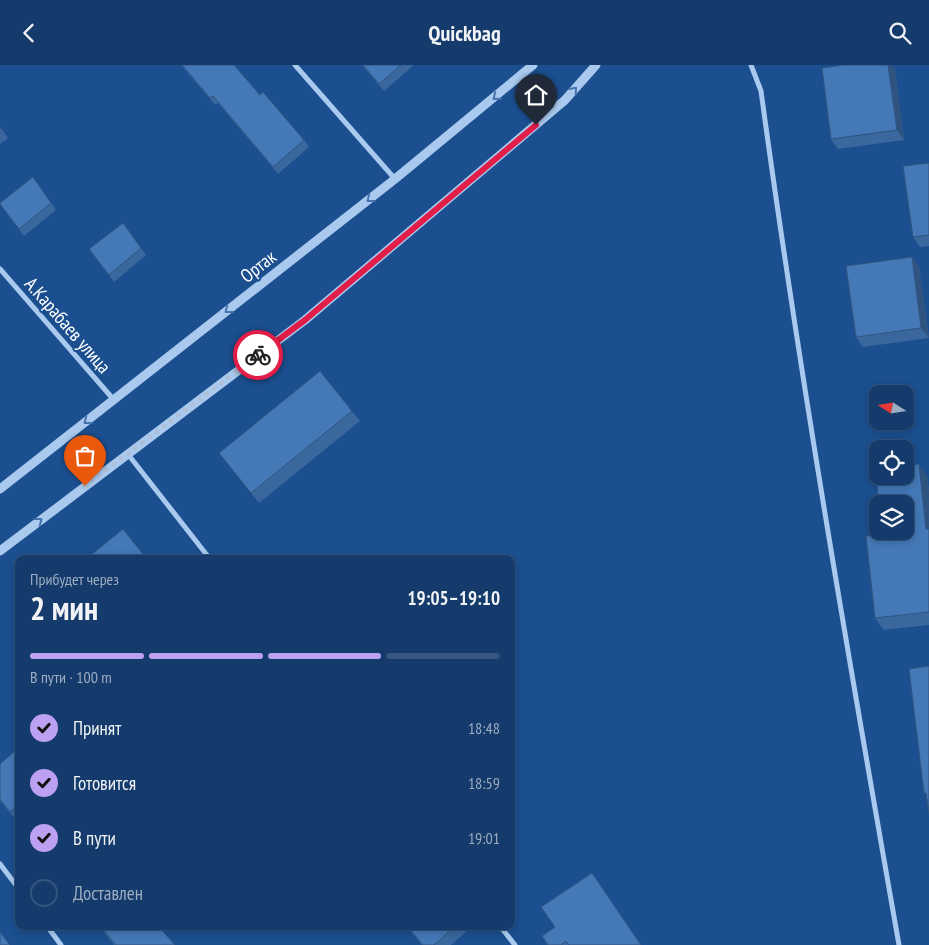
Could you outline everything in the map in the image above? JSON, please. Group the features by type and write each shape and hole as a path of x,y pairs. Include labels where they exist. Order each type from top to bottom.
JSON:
{"street":[{"path":"295,65 394,179"},
{"name":"Ортак","path":"0,489 394,179 533,65"},
{"path":"0,551 305,320 565,100 596,65"},
{"path":"752,65 760,91 788,284 844,635 899,945"},
{"name":"А.Карабаев улица","path":"0,269 114,400"},
{"path":"127,453 207,555"},
{"path":"0,863 15,884"},
{"path":"50,930 61,945"},
{"path":"503,930 515,945"}],"building":[{"path":"182,65 234,65 260,95 263,92 304,140 273,167 213,96 210,98"},
{"path":"363,65 401,65 379,84"},
{"path":"843,65 888,65 897,130 831,139 822,68"},
{"path":"929,163 929,235 913,237 903,166"},
{"path":"33,177 51,203 19,229 0,203"},
{"path":"123,223 141,248 109,275 89,249"},
{"path":"912,257 921,328 856,337 846,266"},
{"path":"320,371 352,411 251,493 219,453"},
{"path":"919,464 926,529 929,529 929,612 875,618 866,536 869,536 869,540 914,540 914,495 878,495 877,485 914,485 914,465"},
{"path":"123,529 144,555 91,555"},
{"path":"929,666 929,813 926,793 924,793 909,669"},
{"path":"15,751 15,808 10,812 0,799 0,764"},
{"path":"592,873 641,945 569,945 566,941 561,945 548,945 542,936 555,927 541,907"},
{"path":"103,930 162,930 175,945 116,945"},
{"path":"410,930 451,930 434,945 423,945"},
{"path":"0,932 10,945 0,945"}],"way so far":[{"path":"85,486 258,355"}],"route":[{"path":"258,355 305,320 536,125"}]}
